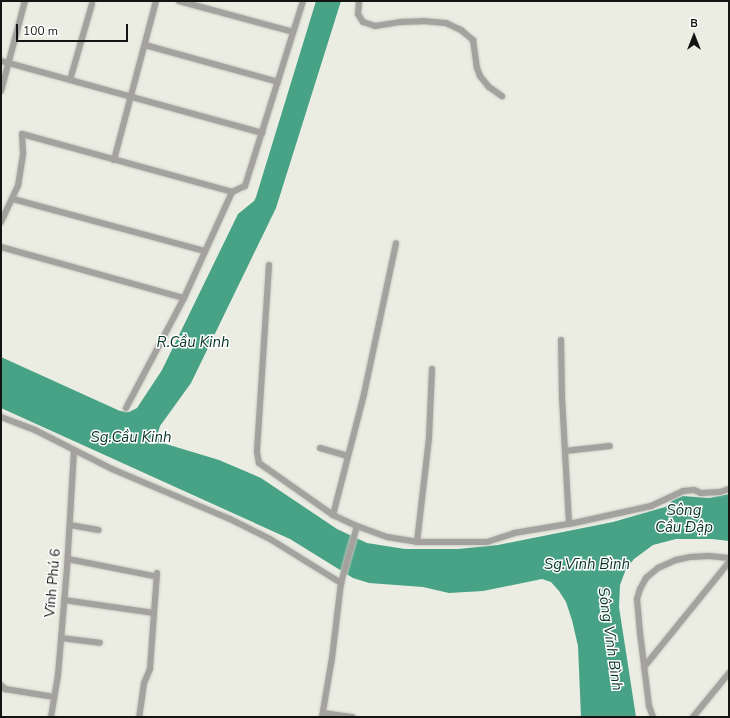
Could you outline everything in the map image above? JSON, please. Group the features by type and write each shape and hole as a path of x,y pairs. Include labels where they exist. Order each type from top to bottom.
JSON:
{"street":[{"path":"1,91 26,1"},
{"path":"114,160 156,1"},
{"path":"179,1 293,32"},
{"path":"1,222 18,186 23,153 22,134 232,192 245,186 303,1"},
{"path":"359,1 358,14 363,22 375,26 400,22 423,21 446,23 461,30 473,40 477,68 480,76 495,93 502,96"},
{"path":"70,80 92,4"},
{"path":"145,45 278,82"},
{"path":"1,61 262,133"},
{"path":"126,408 184,298 232,192"},
{"path":"13,199 205,251"},
{"path":"333,515 364,394 396,243"},
{"path":"1,247 184,298"},
{"path":"269,265 257,452 259,463 333,515 387,537 417,542 487,542 514,533 569,524 651,506 683,491 694,490 702,493 720,492 729,489"},
{"path":"561,340 569,524"},
{"path":"417,542 429,438 432,369"},
{"path":"1,417 35,430 112,469 230,518 342,580"},
{"path":"565,451 610,446"},
{"path":"320,448 348,456"},
{"name":"Vĩnh Phú 6","path":"51,717 61,638 68,559 74,451"},
{"path":"70,525 99,530"},
{"path":"353,717 323,715 342,580 357,526"},
{"path":"653,717 649,706 637,599 640,588 646,578 658,568 676,560 696,557 729,558"},
{"path":"68,559 155,574 150,669 144,683 139,717"},
{"path":"644,667 729,562"},
{"path":"64,600 154,613"},
{"path":"61,638 100,643"},
{"path":"693,717 729,674"},
{"path":"1,685 5,688 54,697"}],"water":[{"path":"316,1 341,1 276,208 191,383 160,426 157,436 166,444 219,460 261,478 337,529 367,543 405,549 458,549 498,545 613,522 665,507 673,500 683,496 709,498 729,494 729,541 712,539 676,539 653,545 634,559 626,569 620,585 619,607 636,717 581,717 578,646 566,602 551,582 542,579 483,591 449,593 423,587 369,583 353,578 290,539 1,408 1,357 120,411 129,412 137,408 162,370 238,214 254,201 256,197"}],"water label":[{"name":"R.Cầu Kinh","path":"193,343"},
{"name":"Sg.Cầu Kinh","path":"131,438"},
{"name":"Sông Cầu Đập","path":"684,518"},
{"name":"Sg.Vĩnh Bình","path":"587,565"},
{"name":"Sông Vĩnh Bình","path":"610,639"}]}
